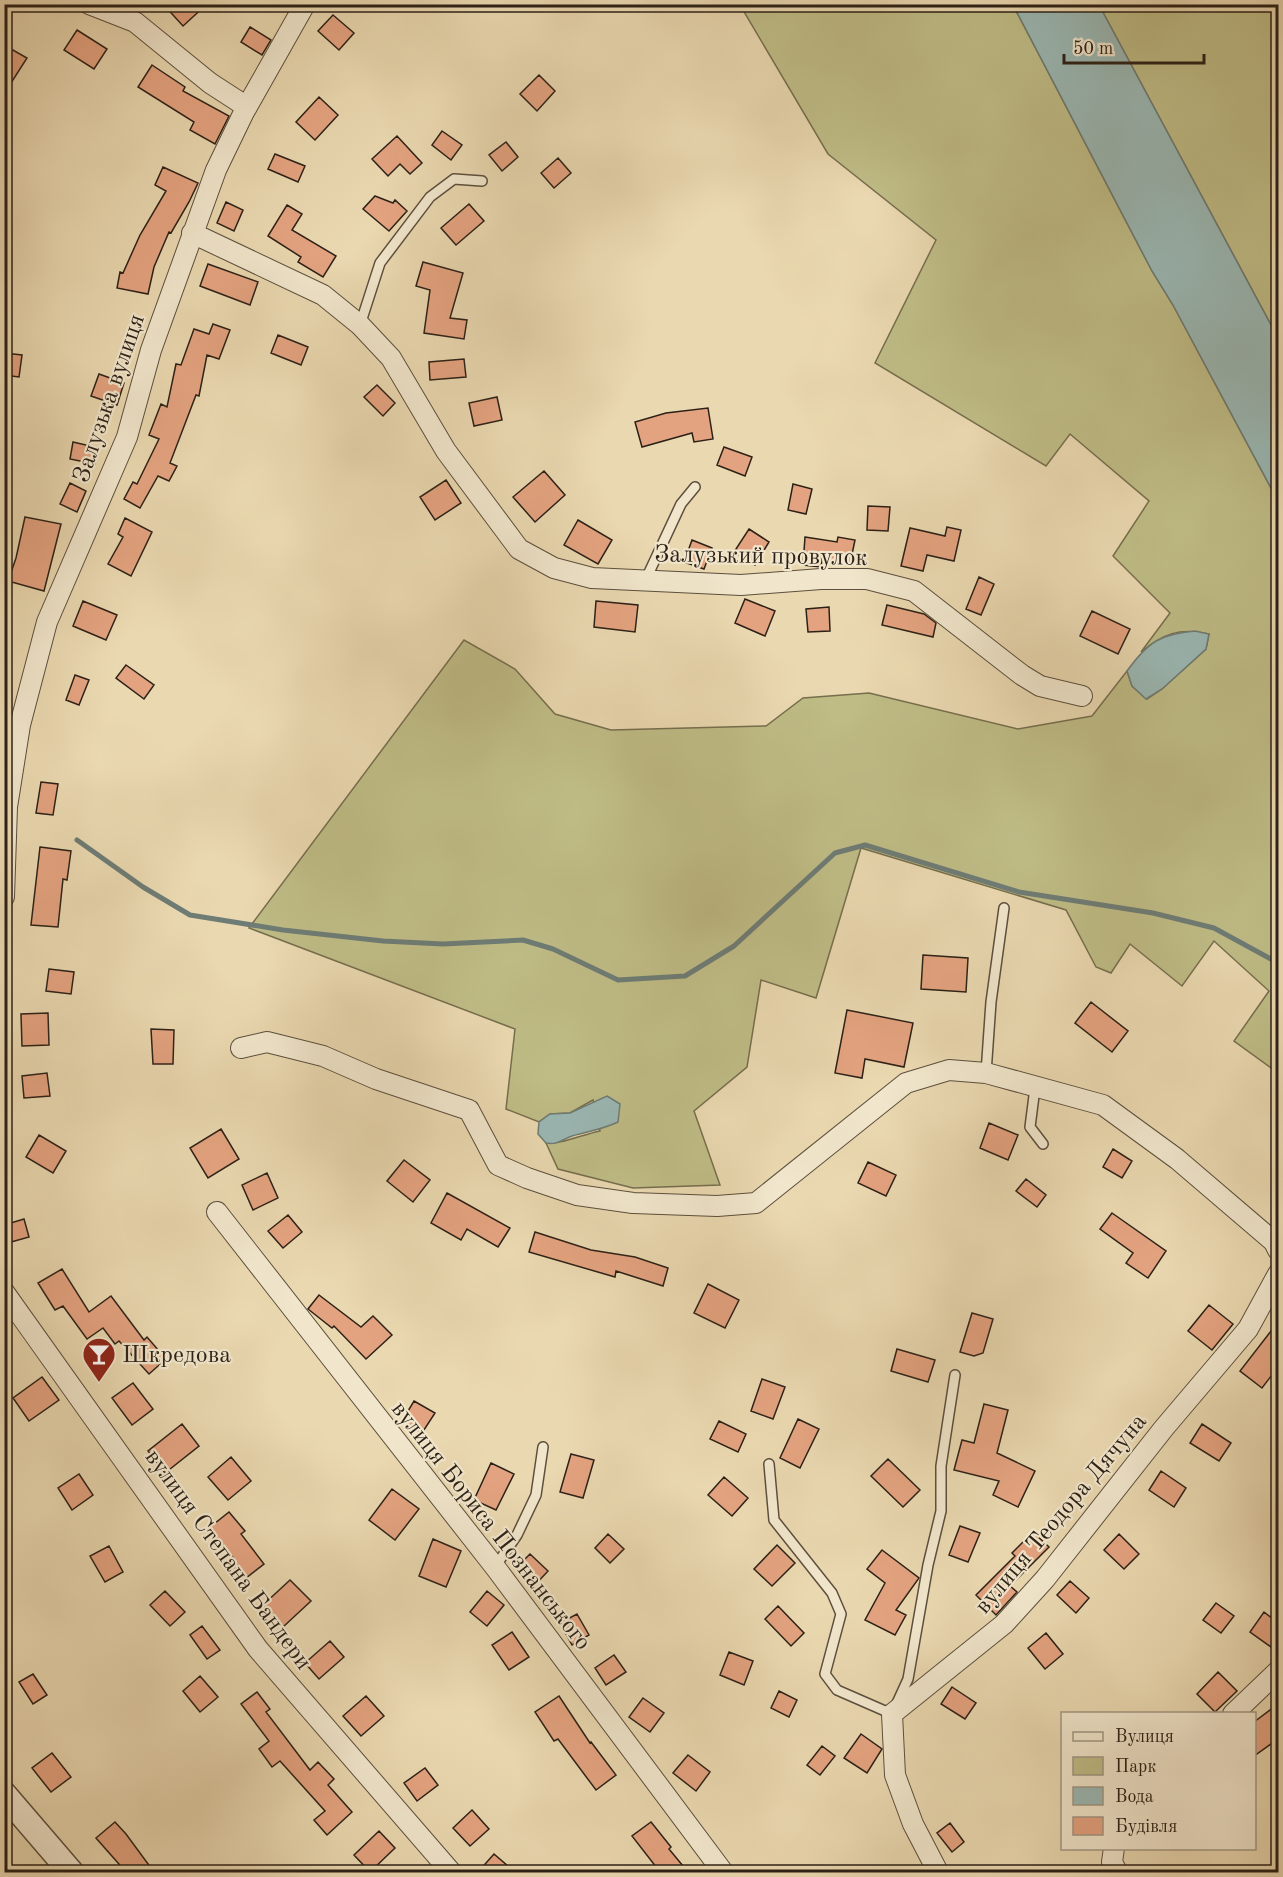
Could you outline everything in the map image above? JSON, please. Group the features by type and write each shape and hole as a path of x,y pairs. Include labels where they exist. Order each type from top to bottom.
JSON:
{"street":[{"path":"89,4 135,22 210,83 247,107"},
{"name":"Залузька вулиця","path":"4,897 7,807 16,749 47,622 127,437 151,350 216,170 247,107 305,4"},
{"name":"Залузький провулок","path":"192,233 323,295 360,325 391,358 446,451 519,549 554,568 592,578 741,585 821,579 867,579 914,591 1022,675 1040,686 1082,696"},
{"path":"241,1048 267,1042 323,1056 376,1078 469,1110 498,1165 526,1178 577,1195 633,1203 717,1206 756,1203 906,1083 949,1070 986,1073 1102,1105 1177,1159 1274,1242 1278,1250"},
{"name":"вулиця Бориса Познанського","path":"217,1212 495,1567 723,1872"},
{"name":"вулиця Теодора Дячуна","path":"892,1714 1004,1624 1045,1579 1164,1428 1248,1329 1278,1274"},
{"name":"вулиця Степана Бандери","path":"4,1292 258,1649 451,1872"},
{"path":"1234,1712 1278,1671"},
{"path":"892,1714 895,1775 913,1824 938,1872"},
{"path":"4,1794 71,1872"},
{"path":"1114,1850 1112,1862 1117,1872"}],"lane":[{"path":"360,325 380,263 430,197 454,179 482,181"},
{"path":"646,579 681,504 695,488"},
{"path":"986,1073 991,1002 1004,908"},
{"path":"1035,1088 1030,1127 1043,1144"},
{"path":"770,1464 774,1520 832,1593 841,1614 825,1674 837,1690 892,1714 908,1679 928,1565 941,1511 941,1466 955,1375"},
{"path":"495,1567 518,1535 536,1495 543,1447"}],"green space":[{"path":"740,5 1013,5 1152,271 1173,305 1278,501 1278,1073 1234,1041 1269,991 1214,941 1182,986 1130,944 1111,973 1096,967 1066,910 861,848 816,998 761,980 747,1067 694,1111 720,1185 633,1188 558,1169 546,1143 565,1141 600,1131 593,1100 570,1113 550,1114 539,1122 506,1109 515,1029 249,928 464,640 515,669 555,714 611,730 766,726 803,698 869,693 1018,729 1092,716 1127,671 1132,686 1147,699 1162,689 1206,649 1209,634 1189,631 1164,637 1141,652 1170,613 1113,556 1149,501 1070,434 1046,466 875,363 936,240 828,154"},
{"path":"1099,5 1278,5 1278,338"}],"water":[{"path":"1013,5 1099,5 1278,338 1278,501 1173,305 1152,271"},
{"path":"1195,631 1209,634 1206,649 1162,689 1146,699 1132,686 1127,671 1156,641 1173,634"},
{"path":"607,1096 620,1104 618,1122 554,1143 546,1143 538,1134 539,1122 550,1114 570,1113"}],"building":[{"path":"163,4 207,4 183,26"},
{"path":"333,15 354,33 339,50 318,31"},
{"path":"250,27 271,40 262,55 241,42"},
{"path":"77,30 107,49 94,69 64,50"},
{"path":"4,45 27,58 4,94"},
{"path":"152,65 185,87 183,91 229,116 215,144 190,130 194,122 138,87"},
{"path":"539,75 555,91 537,111 520,94"},
{"path":"319,97 338,115 315,140 296,122"},
{"path":"442,131 462,145 451,160 432,145"},
{"path":"397,136 422,163 410,174 400,164 388,176 372,159"},
{"path":"506,142 518,157 502,171 489,155"},
{"path":"275,154 305,166 298,182 268,169"},
{"path":"558,158 571,173 554,188 541,173"},
{"path":"163,167 198,183 171,233 169,232 154,267 148,294 117,288 120,272 123,273 140,235 166,191 155,185"},
{"path":"375,196 393,203 395,200 407,211 389,231 363,209"},
{"path":"226,202 243,210 234,231 217,223"},
{"path":"469,204 484,221 456,245 441,228"},
{"path":"287,205 302,214 292,230 336,256 323,277 298,262 301,257 268,236"},
{"path":"423,262 463,273 450,318 467,320 464,339 424,333 430,290 416,286"},
{"path":"208,264 258,282 250,305 200,286"},
{"path":"213,324 230,330 219,359 207,355 199,396 196,395 170,463 177,466 169,481 158,476 140,508 124,499 133,482 137,484 159,439 149,435 161,404 167,407 176,364 181,365 194,329 209,334"},
{"path":"278,335 308,347 301,365 271,353"},
{"path":"4,353 22,355 19,377 4,375"},
{"path":"464,359 466,377 430,380 429,362"},
{"path":"99,374 124,383 117,405 91,396"},
{"path":"377,385 395,403 383,416 364,397"},
{"path":"497,397 502,420 474,426 469,403"},
{"path":"708,408 713,439 694,442 692,433 642,447 635,422 666,413"},
{"path":"73,442 99,448 95,464 70,459"},
{"path":"724,447 752,457 745,476 717,465"},
{"path":"544,471 565,495 535,522 513,497"},
{"path":"446,480 461,503 435,520 420,497"},
{"path":"70,483 86,491 77,512 60,504"},
{"path":"793,484 812,489 806,514 788,510"},
{"path":"868,506 890,507 888,531 867,530"},
{"path":"25,517 61,524 44,591 8,581 16,558"},
{"path":"125,518 152,532 131,576 108,564 123,537 118,534"},
{"path":"578,520 612,540 598,564 564,545"},
{"path":"947,527 961,530 954,561 927,555 923,571 901,566 910,528 945,536"},
{"path":"749,529 769,542 755,565 734,552"},
{"path":"805,537 837,542 838,537 855,540 850,564 822,559 821,567 803,565"},
{"path":"692,540 712,548 704,569 684,562"},
{"path":"979,577 994,584 981,615 966,609"},
{"path":"745,599 775,611 765,636 735,623"},
{"path":"83,601 117,615 106,640 73,626"},
{"path":"596,601 638,605 635,632 594,627"},
{"path":"887,605 924,614 936,623 933,637 882,625"},
{"path":"829,607 830,631 808,632 806,609"},
{"path":"1092,611 1130,629 1118,654 1080,636"},
{"path":"126,665 154,685 144,699 116,678"},
{"path":"75,675 89,680 79,705 66,700"},
{"path":"41,782 58,784 53,815 36,813"},
{"path":"40,847 71,851 67,880 63,879 58,927 31,925"},
{"path":"923,955 968,958 966,992 921,989"},
{"path":"49,969 74,972 71,994 46,991"},
{"path":"1091,1002 1128,1031 1112,1052 1075,1023"},
{"path":"847,1010 913,1023 904,1067 865,1059 862,1078 835,1073"},
{"path":"48,1013 49,1045 22,1046 21,1014"},
{"path":"151,1029 174,1030 173,1064 153,1064"},
{"path":"47,1073 50,1096 24,1098 22,1076"},
{"path":"989,1123 1018,1135 1008,1160 980,1148"},
{"path":"221,1129 239,1159 208,1178 190,1148"},
{"path":"39,1135 66,1151 53,1173 26,1157"},
{"path":"1113,1149 1132,1161 1122,1178 1103,1167"},
{"path":"404,1160 430,1180 413,1202 387,1181"},
{"path":"868,1162 896,1175 886,1196 858,1183"},
{"path":"267,1173 278,1198 253,1210 242,1185"},
{"path":"1026,1179 1046,1195 1037,1207 1016,1191"},
{"path":"447,1193 510,1228 498,1247 467,1229 461,1240 431,1223"},
{"path":"1112,1213 1166,1251 1148,1278 1126,1263 1133,1253 1100,1229"},
{"path":"288,1215 302,1232 283,1248 268,1231"},
{"path":"24,1219 29,1237 4,1244 4,1225"},
{"path":"535,1232 591,1250 635,1257 668,1268 663,1286 616,1271 615,1277 529,1252"},
{"path":"62,1269 89,1312 111,1296 144,1340 147,1337 166,1359 149,1374 119,1341 115,1344 103,1328 87,1339 63,1306 55,1310 38,1283"},
{"path":"708,1284 739,1300 725,1328 694,1313"},
{"path":"319,1295 361,1327 373,1316 392,1335 366,1359 334,1326 332,1328 308,1309"},
{"path":"1209,1305 1233,1324 1212,1350 1188,1331"},
{"path":"972,1313 993,1319 983,1353 974,1356 960,1352"},
{"path":"1278,1322 1278,1367 1262,1388 1240,1371"},
{"path":"897,1349 935,1360 928,1382 891,1371"},
{"path":"42,1377 59,1400 29,1421 13,1398"},
{"path":"762,1379 785,1387 773,1419 751,1411"},
{"path":"133,1383 153,1409 132,1425 112,1398"},
{"path":"414,1401 435,1413 422,1433 402,1421"},
{"path":"984,1404 1008,1410 997,1453 1035,1471 1018,1507 993,1495 999,1481 954,1470 962,1440 974,1443"},
{"path":"798,1419 819,1429 800,1468 780,1458"},
{"path":"719,1421 746,1434 738,1452 710,1439"},
{"path":"182,1424 199,1446 165,1473 148,1451"},
{"path":"1202,1424 1231,1443 1219,1461 1190,1443"},
{"path":"571,1454 594,1460 583,1498 560,1492"},
{"path":"231,1457 251,1481 228,1500 208,1477"},
{"path":"888,1459 920,1490 903,1507 871,1476"},
{"path":"491,1463 514,1474 496,1510 474,1500"},
{"path":"1161,1471 1186,1488 1174,1507 1149,1490"},
{"path":"79,1474 93,1495 72,1510 58,1488"},
{"path":"724,1477 748,1498 732,1516 708,1495"},
{"path":"392,1489 419,1509 395,1540 369,1520"},
{"path":"229,1512 245,1531 241,1534 264,1564 241,1582 228,1566 235,1560 209,1528"},
{"path":"960,1526 980,1533 968,1562 949,1555"},
{"path":"1033,1532 1049,1547 1010,1586 1017,1592 996,1615 976,1595 1015,1556 1012,1553"},
{"path":"608,1534 624,1549 610,1563 595,1548"},
{"path":"1119,1534 1139,1554 1124,1569 1104,1550"},
{"path":"433,1539 461,1551 446,1587 419,1576"},
{"path":"777,1545 795,1563 772,1586 754,1569"},
{"path":"109,1546 123,1572 105,1582 90,1556"},
{"path":"882,1550 919,1578 896,1610 906,1615 895,1635 865,1620 885,1583 867,1569"},
{"path":"530,1554 548,1571 535,1585 517,1567"},
{"path":"290,1580 311,1601 283,1627 263,1605"},
{"path":"1070,1581 1089,1598 1076,1613 1057,1595"},
{"path":"165,1591 185,1612 170,1626 150,1605"},
{"path":"487,1591 504,1605 487,1626 470,1612"},
{"path":"1216,1603 1234,1616 1221,1633 1203,1620"},
{"path":"778,1606 804,1633 791,1646 765,1619"},
{"path":"1264,1612 1278,1623 1278,1652 1250,1632"},
{"path":"577,1614 589,1635 572,1645 560,1623"},
{"path":"202,1626 220,1650 207,1659 190,1635"},
{"path":"512,1632 529,1657 509,1670 492,1645"},
{"path":"1046,1633 1063,1654 1045,1669 1028,1648"},
{"path":"330,1641 344,1657 319,1679 305,1663"},
{"path":"729,1652 753,1661 744,1685 720,1675"},
{"path":"614,1655 626,1672 606,1685 595,1668"},
{"path":"1218,1672 1237,1691 1215,1712 1197,1694"},
{"path":"33,1674 47,1695 33,1704 19,1682"},
{"path":"200,1676 218,1697 200,1712 183,1691"},
{"path":"952,1687 976,1703 965,1719 941,1704"},
{"path":"779,1691 797,1700 789,1717 771,1708"},
{"path":"257,1692 270,1709 266,1712 310,1770 318,1762 334,1779 328,1785 352,1812 327,1835 314,1820 325,1811 280,1761 272,1767 259,1749 269,1741 241,1704"},
{"path":"366,1696 384,1716 361,1736 343,1716"},
{"path":"559,1696 590,1743 616,1775 596,1790 558,1739 554,1741 535,1712"},
{"path":"643,1698 664,1713 650,1732 629,1717"},
{"path":"1278,1704 1278,1739 1256,1755 1256,1720"},
{"path":"861,1734 882,1749 867,1773 844,1758"},
{"path":"822,1746 835,1756 820,1775 807,1765"},
{"path":"52,1753 71,1777 51,1792 32,1768"},
{"path":"688,1755 710,1772 696,1791 673,1773"},
{"path":"425,1768 438,1785 417,1801 404,1783"},
{"path":"472,1810 489,1829 470,1846 453,1828"},
{"path":"115,1822 154,1872 126,1872 96,1838"},
{"path":"651,1822 688,1872 660,1872 632,1836"},
{"path":"950,1823 964,1842 952,1852 937,1833"},
{"path":"379,1831 395,1848 370,1872 354,1855"},
{"path":"494,1854 515,1872 478,1872"}],"waterway":[{"path":"77,840 143,887 190,915 283,930 383,941 443,944 523,940 553,949 618,980 685,976 734,946 835,853 865,845 1019,892 1153,913 1214,928 1278,963"}],"place":[{"name":"Шкредова","path":"99,1383"}]}
